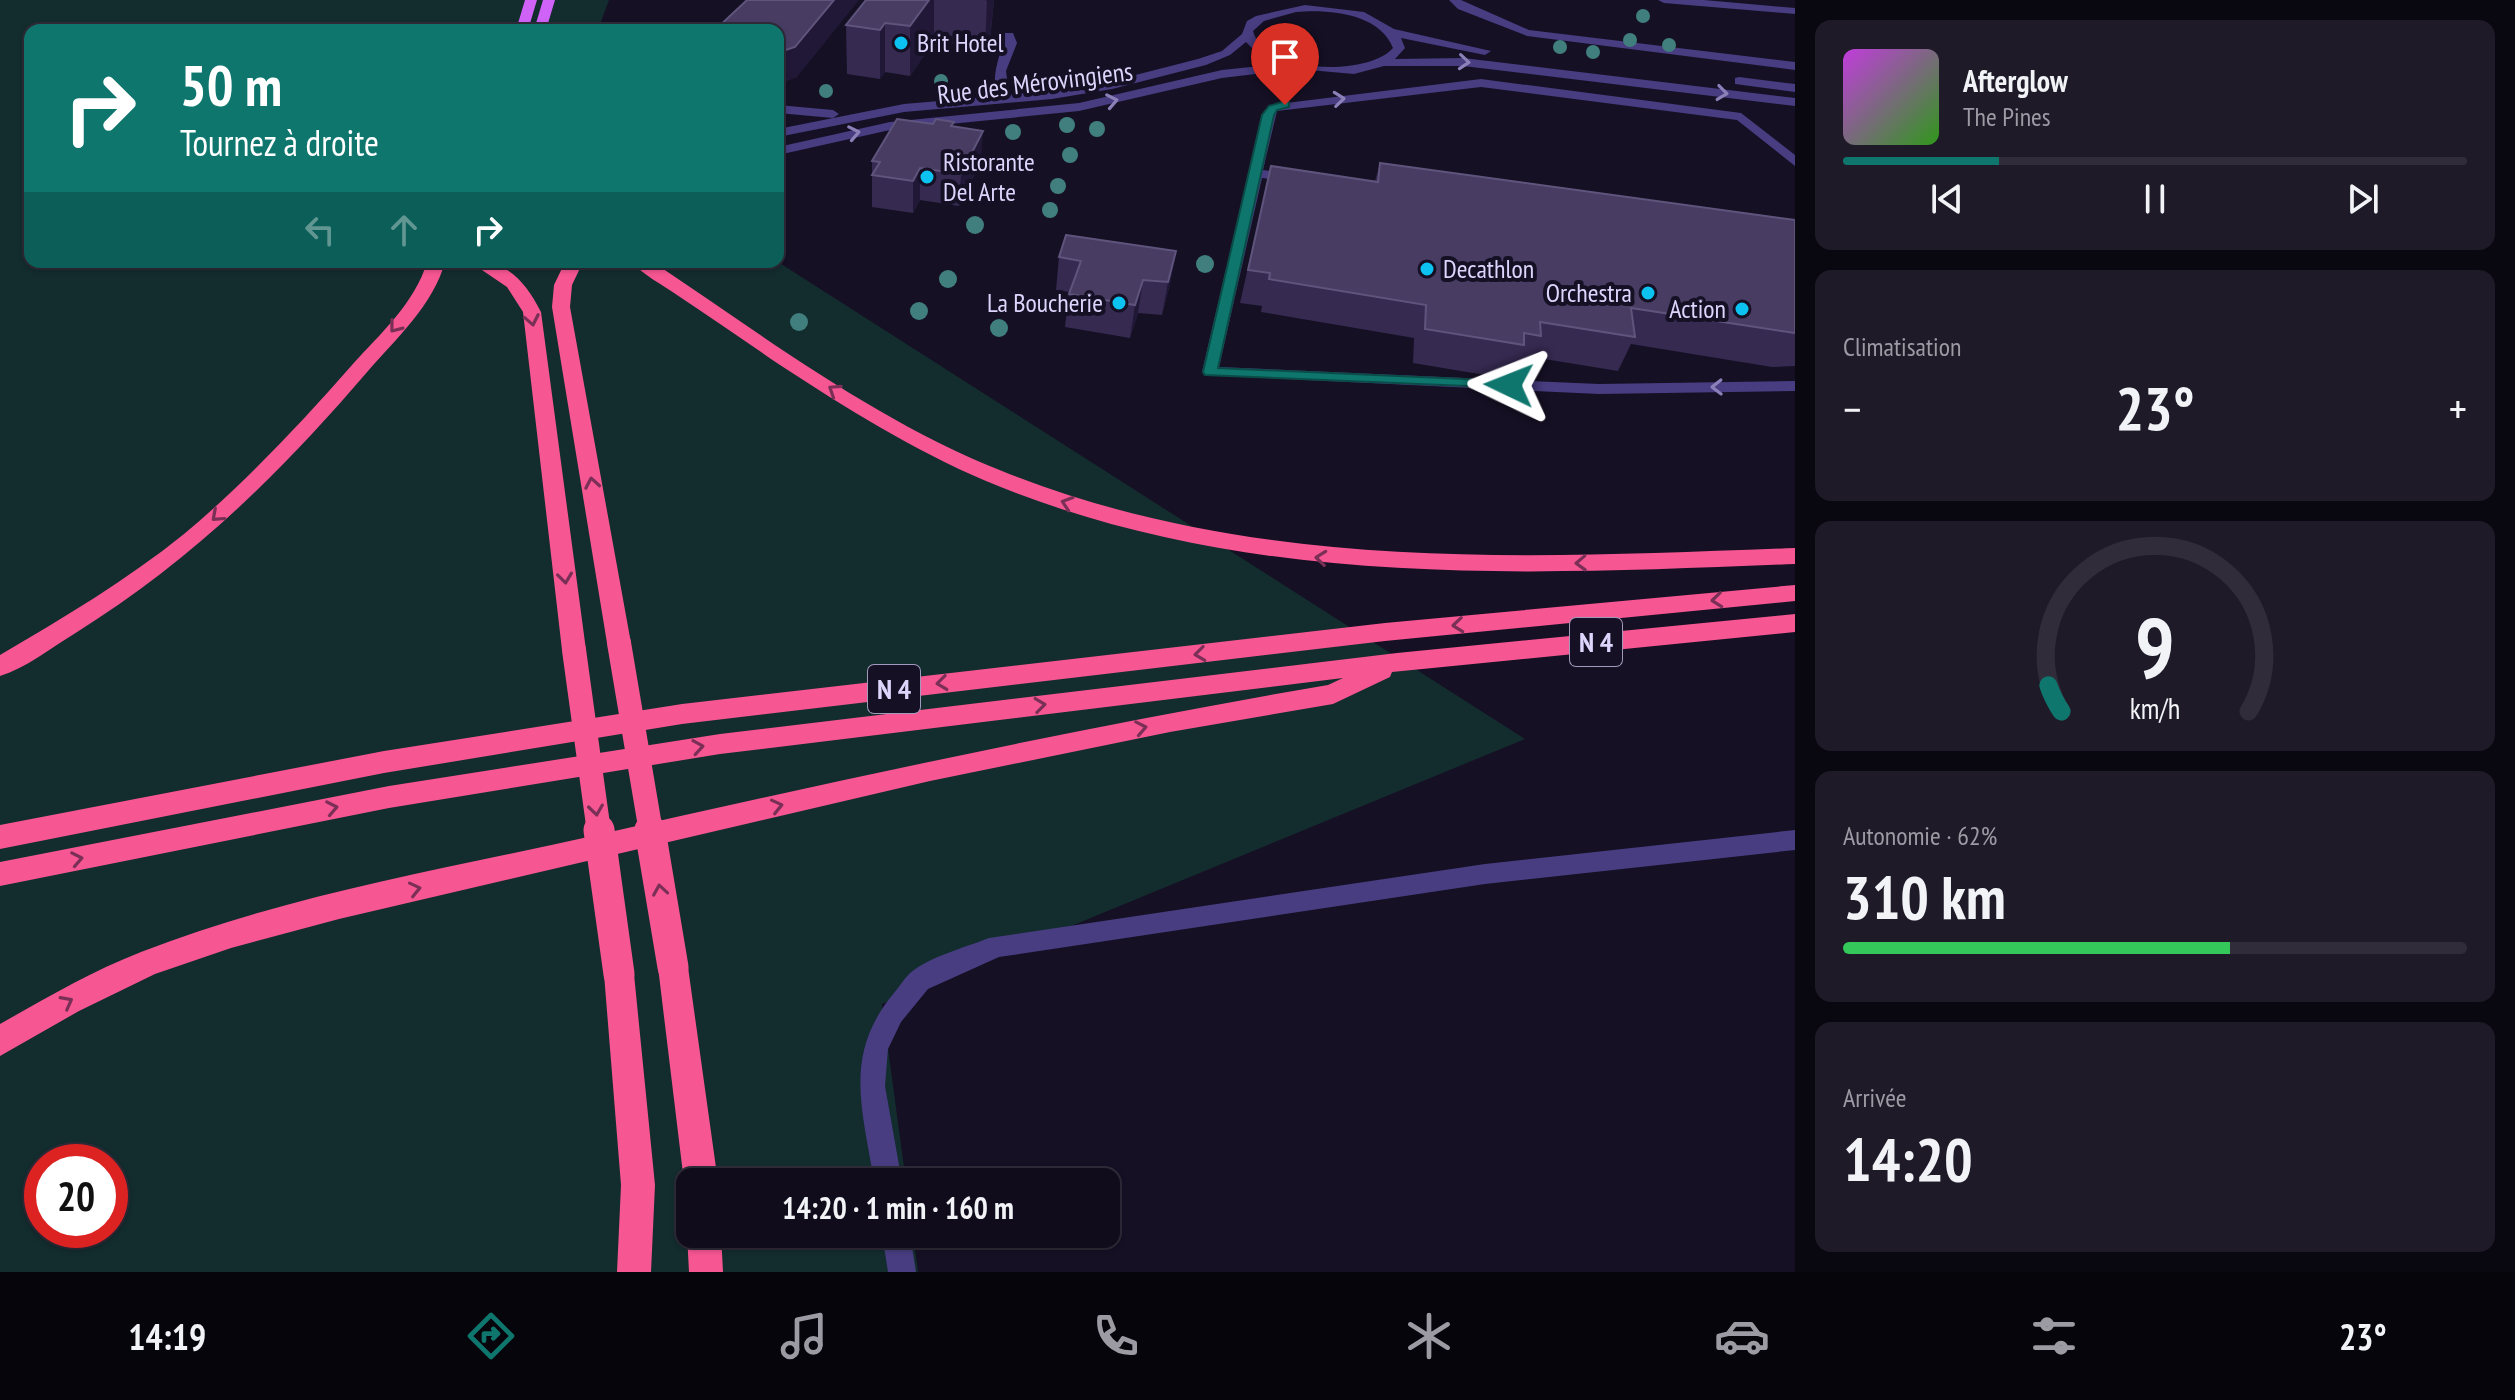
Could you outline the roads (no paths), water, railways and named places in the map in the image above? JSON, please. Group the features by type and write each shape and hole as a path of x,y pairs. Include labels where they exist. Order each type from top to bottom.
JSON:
{"highway":[{"path":"0,667 86,615 191,540 262,476 390,334 428,286 434,268"},
{"path":"491,268 506,275 519,287 532,312 619,974 638,1185 634,1272"},
{"path":"571,268 563,285 561,307 673,967 699,1168"},
{"path":"650,268 854,403 930,445 992,475 1064,503 1137,524 1242,547 1380,563 1493,566 1795,556"},
{"name":"N 4","path":"0,837 384,762 682,714 1385,632 1795,593"},
{"name":"N 4","path":"0,874 389,797 720,744 1397,662 1795,623"},
{"path":"0,1041 68,1001 147,963 231,935 339,906 930,770 1170,722 1333,694 1397,662"},
{"path":"705,1248 706,1272"}],"main road":[{"path":"524,24 531,0"},
{"path":"542,24 549,0"}],"street":[{"name":"Rue des Mérovingiens","path":"784,132 904,108 1083,91 1159,74 1226,53 1248,35 1250,26 1257,19 1301,0"},
{"path":"1350,0 1365,17"},
{"path":"1455,0 1462,7 1527,33 1795,66"},
{"path":"1664,0 1795,11"},
{"path":"1286,9 1326,9 1365,17 1391,32 1439,44 1494,52"},
{"path":"1386,63 1399,48 1391,32"},
{"path":"1004,100 997,76 999,65 1011,43 1009,35"},
{"path":"1248,35 1258,49 1269,56 1298,66 1347,71 1386,63 1463,62 1795,102"},
{"path":"1642,48 1645,62"},
{"path":"1509,54 1795,88"},
{"name":"Rue des Mérovingiens","path":"784,150 890,126 1079,107 1222,74 1298,66"},
{"path":"1795,162 1741,117 1481,83 1273,108 1268,115 1210,372 1599,389 1795,386"},
{"path":"1649,84 1652,104"},
{"path":"784,110 853,116"},
{"path":"1256,173 1313,181"},
{"path":"886,1168 872,1086 875,1048 892,1014 919,981 998,946 1485,874 1795,840"},
{"path":"898,1248 902,1272"}],"place":[{"name":"Brit Hotel","path":"901,43"},
{"name":"Ristorante Del Arte","path":"927,177"},
{"name":"Decathlon","path":"1427,269"},
{"name":"Orchestra","path":"1648,293"},
{"name":"La Boucherie","path":"1119,303"},
{"name":"Action","path":"1742,309"}]}
